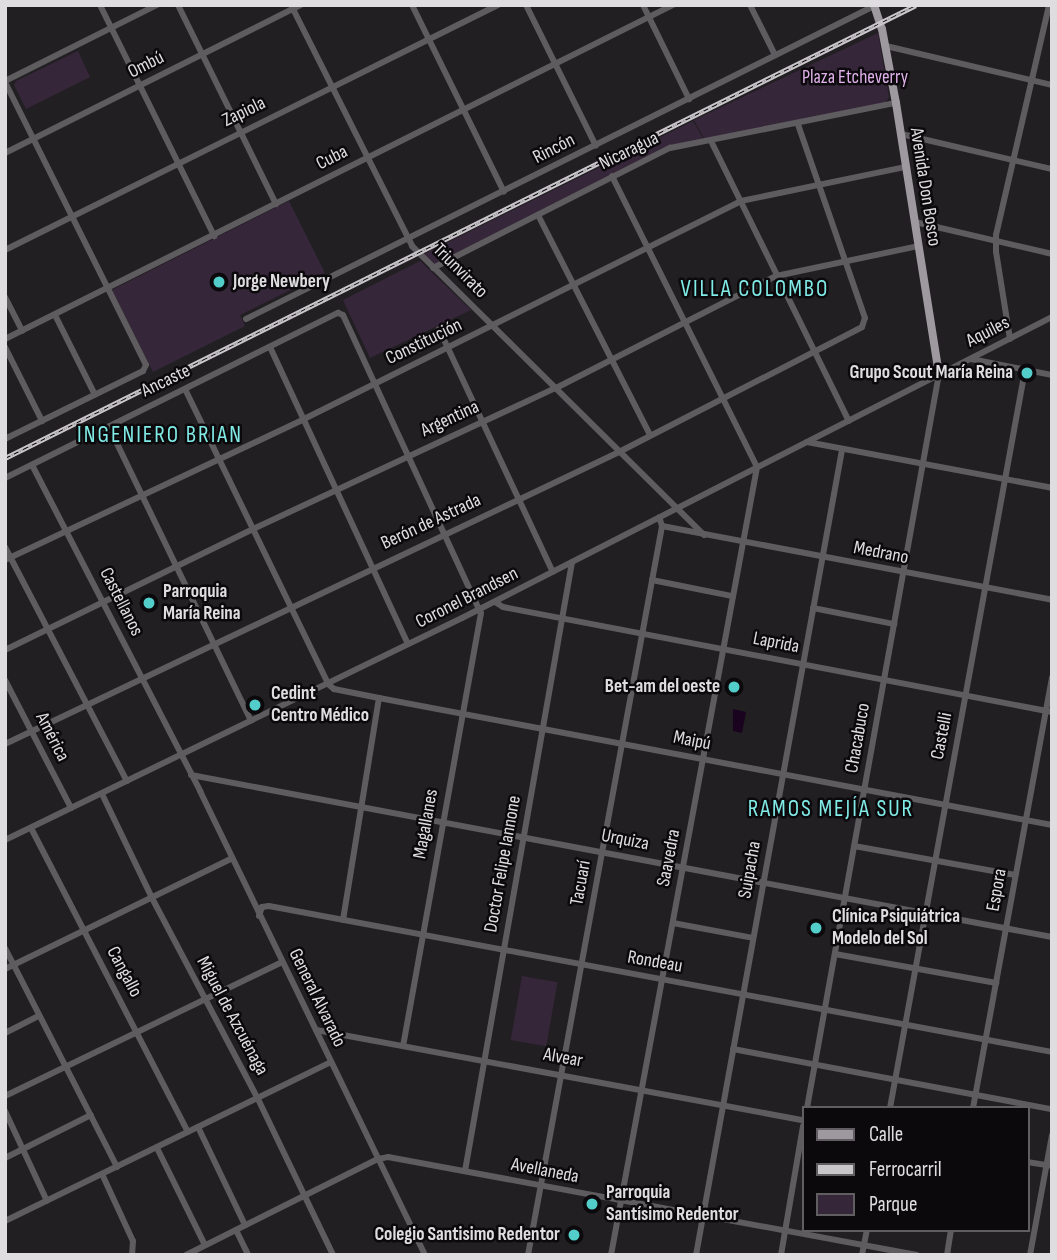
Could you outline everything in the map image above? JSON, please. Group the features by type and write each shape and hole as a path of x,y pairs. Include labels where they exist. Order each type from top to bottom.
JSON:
{"main road":[{"name":"Avenida Don Bosco","path":"875,6 886,46 896,103 939,374"}],"street":[{"path":"100,5 214,236"},
{"path":"5,439 146,369 5,81 157,5"},
{"path":"178,5 276,204"},
{"name":"Ombú","path":"5,153 292,7 301,5"},
{"path":"412,5 504,192"},
{"name":"Zapiola","path":"5,250 498,5"},
{"path":"527,5 596,146"},
{"path":"643,5 689,99"},
{"name":"Cuba","path":"5,340 673,5"},
{"path":"750,5 775,55"},
{"path":"1010,339 996,241 1049,5"},
{"name":"Rincón","path":"247,319 875,6"},
{"name":"Triunvirato","path":"292,7 408,239 433,268 677,508"},
{"path":"886,46 1052,85"},
{"name":"Nicaragua","path":"433,268 670,148 798,125 896,103"},
{"path":"798,125 846,261"},
{"path":"901,134 1052,169"},
{"path":"711,141 849,421"},
{"name":"Constitución","path":"8,558 304,419 741,201 905,167"},
{"path":"612,176 757,467"},
{"path":"538,215 650,435"},
{"path":"915,222 1052,254"},
{"name":"Argentina","path":"5,650 253,529 556,388 776,276 918,246"},
{"name":"Berón de Astrada","path":"5,744 372,567 619,452 862,327 865,322 846,261"},
{"path":"5,297 22,331"},
{"name":"Ancaste","path":"5,478 341,313 375,383"},
{"path":"55,315 95,395"},
{"name":"Aquiles","path":"939,374 1052,317"},
{"path":"439,329 552,572"},
{"path":"5,347 42,421"},
{"path":"270,348 408,644"},
{"path":"970,359 1052,375"},
{"name":"Castelli","path":"890,1106 1025,370"},
{"name":"Coronel Brandsen","path":"5,840 495,602 939,374"},
{"name":"Chacabuco","path":"807,1106 939,374"},
{"path":"375,383 480,609"},
{"path":"185,389 328,684"},
{"path":"109,427 251,721"},
{"path":"807,442 1052,488"},
{"name":"Suipacha","path":"696,1255 842,450"},
{"name":"Castellanos","path":"32,465 182,755"},
{"name":"Saavedra","path":"611,1255 757,467"},
{"path":"677,508 704,535"},
{"name":"Tacuarí","path":"528,1255 662,526 659,517"},
{"name":"Medrano","path":"662,526 1052,600"},
{"path":"5,547 8,558 49,629 127,781"},
{"name":"Doctor Felipe Iannone","path":"465,1171 572,562"},
{"path":"652,580 732,596"},
{"name":"Laprida","path":"495,602 503,607 1049,711"},
{"path":"813,608 894,624"},
{"name":"Magallanes","path":"402,1045 481,618 480,609"},
{"name":"Espora","path":"973,1106 1025,821 1049,711 1052,677"},
{"name":"América","path":"5,680 71,808"},
{"name":"Maipú","path":"328,684 334,689 379,698 1052,825"},
{"path":"342,920 379,698"},
{"name":"General Alvarado","path":"182,755 425,1255"},
{"name":"Urquiza","path":"191,775 1052,937"},
{"name":"Miguel de Azcuénaga","path":"102,793 152,898 258,1099 332,1255"},
{"name":"Cangallo","path":"31,828 188,1132"},
{"path":"854,846 1015,875"},
{"path":"5,969 231,859"},
{"name":"Rondeau","path":"259,916 262,907 269,906 1052,1052"},
{"path":"673,923 753,938"},
{"path":"5,948 117,1167"},
{"path":"835,954 996,983"},
{"path":"5,1097 282,962"},
{"path":"5,1033 39,1016"},
{"name":"Alvear","path":"316,1030 802,1119"},
{"path":"733,1049 1052,1109"},
{"path":"5,1221 331,1062"},
{"path":"5,1111 47,1201"},
{"path":"5,1158 91,1115"},
{"path":"198,1127 245,1225"},
{"path":"781,1255 802,1132"},
{"path":"1030,1255 1049,1166 1052,1135"},
{"path":"157,1147 205,1245"},
{"name":"Avellaneda","path":"378,1158 388,1157 917,1255"},
{"path":"186,1255 306,1197 378,1158"},
{"path":"1029,1162 1049,1166"},
{"path":"102,1174 133,1241 132,1255"},
{"path":"236,1230 248,1255"},
{"path":"862,1255 867,1232"},
{"path":"947,1255 951,1232"}],"green space":[{"name":"Plaza Etcheverry","path":"878,33 889,97 885,103 705,140 694,120"},
{"path":"78,51 90,77 26,109 14,85 16,81"},
{"path":"693,121 704,140 666,147 435,265 424,254"},
{"name":"Jorge Newbery","path":"289,201 325,273 240,315 245,326 153,372 112,290"},
{"path":"420,261 471,310 370,358 343,300"},
{"path":"522,976 557,982 546,1046 511,1040"}],"shaded area":[{"path":"733,709 746,712 742,733 733,731"}],"railway":[{"path":"5,458 916,5"}],"place":[{"name":"Jorge Newbery","path":"219,282"},
{"name":"Grupo Scout María Reina","path":"1027,373"},
{"name":"Parroquia María Reina","path":"149,603"},
{"name":"Bet-am del oeste","path":"734,687"},
{"name":"Cedint Centro Médico","path":"255,705"},
{"name":"Clínica Psiquiátrica Modelo del Sol","path":"816,928"},
{"name":"Parroquia Santísimo Redentor","path":"592,1204"},
{"name":"Colegio Santisimo Redentor","path":"574,1235"}],"district":[{"name":"VILLA COLOMBO","path":"755,289"},
{"name":"INGENIERO BRIAN","path":"160,435"},
{"name":"RAMOS MEJÍA SUR","path":"831,809"}]}
